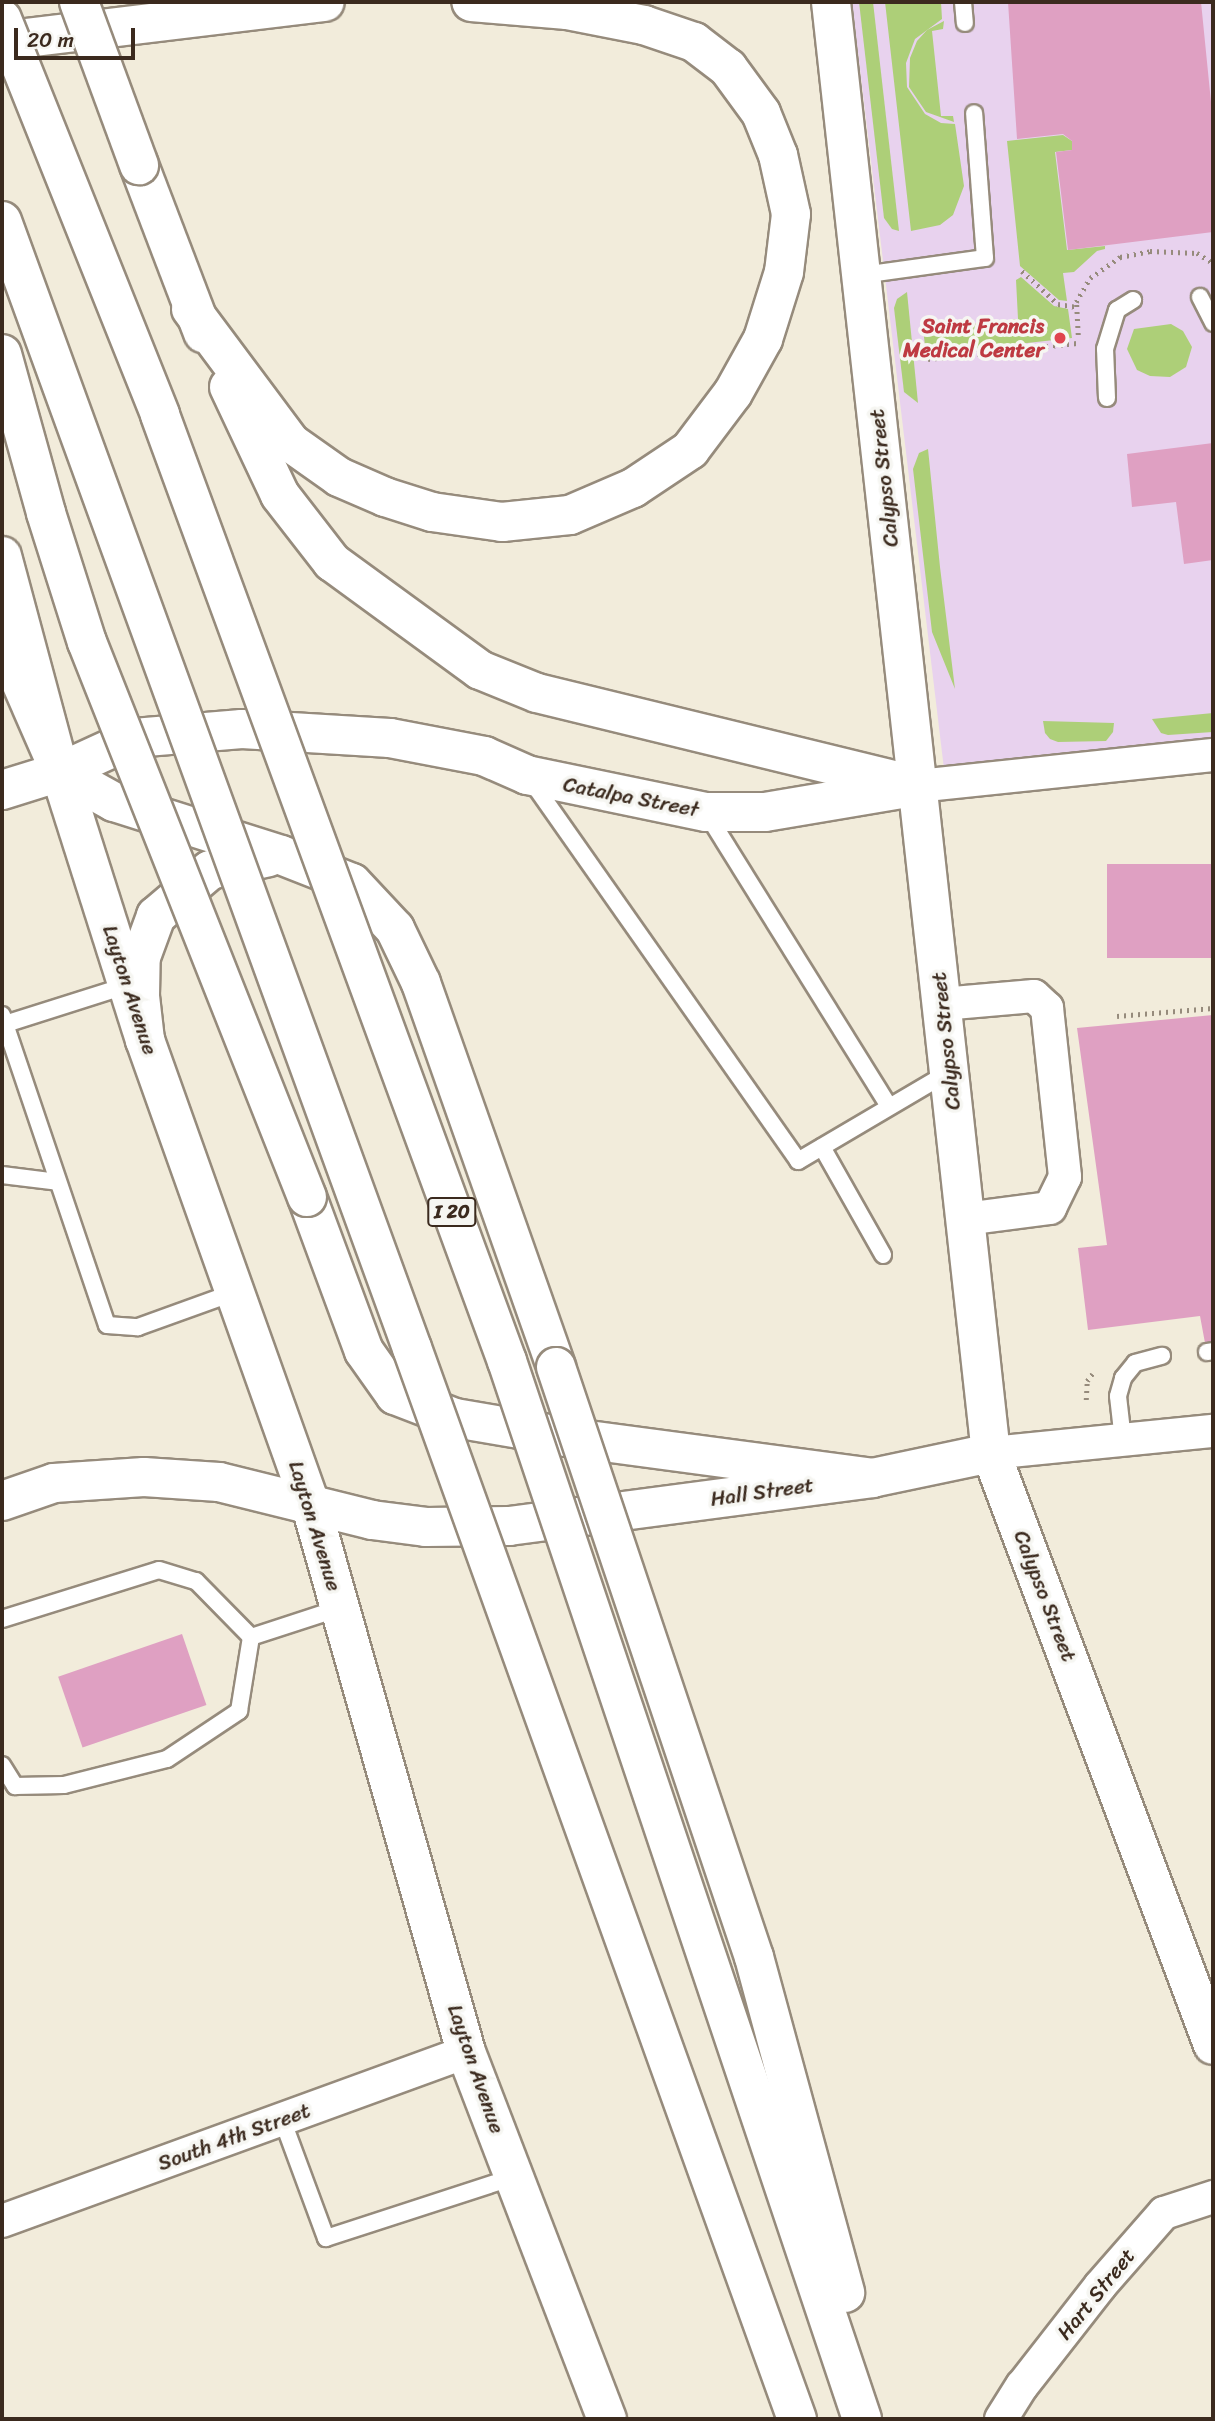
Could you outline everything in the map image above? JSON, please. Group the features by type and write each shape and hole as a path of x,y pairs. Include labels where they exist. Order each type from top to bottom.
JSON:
{"main road":[{"path":"79,2 191,309 280,495 332,562 480,670 537,693 918,786"},
{"path":"2,41 170,11 325,2"},
{"path":"191,309 291,443 340,477 385,497 432,512 502,522 570,515 633,488 690,450 733,393 763,339 784,272 791,214 778,155 761,113 728,68 694,42 644,25 567,10 471,2"},
{"name":"Calypso Street","path":"831,2 991,1452 1213,2045"},
{"name":"I 20","path":"2,19 160,415 507,1362 864,2419"},
{"path":"2,221 412,1348 797,2419"},
{"path":"2,354 46,513 87,642 307,1197 364,1351 395,1395 455,1418 566,1437 872,1478"},
{"path":"2,556 60,772 114,802 281,855 352,883 395,929 421,983 556,1367 754,1957 852,2317 864,2419"},
{"name":"Layton Avenue","path":"2,639 60,772 145,1040 311,1506 466,2052 607,2419"},
{"name":"Catalpa Street","path":"2,790 60,772 134,738 242,729 390,738 484,756 527,775 706,812 765,812 918,786"},
{"path":"145,1040 140,996 141,957 156,916 210,870 281,855"},
{"name":"Hall Street","path":"2,1501 54,1483 144,1477 219,1482 372,1520 426,1527 509,1526 872,1478 991,1452"}],"street":[{"name":"Catalpa Street","path":"918,786 1213,754"},
{"path":"942,1003 1034,996 1047,1009 1060,1125 1065,1177 1050,1208 965,1219"},
{"name":"Hall Street","path":"991,1452 1213,1431"},
{"name":"South 4th Street","path":"2,2221 466,2052"},
{"name":"Hart Street","path":"1001,2419 1022,2386 1100,2286 1164,2213 1213,2197"}],"lane":[{"path":"963,2 965,23"},
{"path":"862,275 985,258 974,113"},
{"path":"1200,297 1213,323"},
{"path":"1107,398 1105,349 1117,310 1133,300"},
{"path":"527,775 798,1161 949,1072"},
{"path":"706,812 889,1106"},
{"path":"128,985 3,1021 107,1325 138,1327 235,1293"},
{"path":"822,1147 883,1255"},
{"path":"2,1175 58,1182"},
{"path":"1123,1440 1118,1395 1123,1378 1135,1363 1162,1356"},
{"path":"2,1619 159,1570 196,1581 251,1637"},
{"path":"251,1637 340,1608"},
{"path":"2,1765 15,1786 64,1785 167,1759 239,1711 251,1637"},
{"path":"282,2119 326,2238 514,2176"}],"path":[{"path":"928,359 1078,343 1076,302 1090,278 1120,257 1150,251 1197,253 1213,263"},
{"path":"1022,271 1058,304 1077,307"},
{"path":"1117,1016 1213,1007"}],"shaded area":[{"name":"Saint Francis Medical Center","path":"852,2 1213,2 1213,739 944,769"}],"green space":[{"path":"859,2 873,2 899,231 892,229 884,218"},
{"path":"885,2 941,2 942,19 915,39 906,63 907,87 925,114 941,123 955,124 964,186 953,215 940,225 911,231"},
{"path":"944,21 943,29 932,31 941,116 953,116 954,122 926,112 909,87 910,58 917,41 927,30"},
{"path":"1063,135 1072,141 1072,150 1055,152 1067,250 1105,246 1105,249 1097,251 1074,272 1063,273 1067,301 1059,300 1020,266 1007,141"},
{"path":"1021,277 1054,306 1068,309 1072,338 926,354 923,329 1018,319 1016,280"},
{"path":"907,292 918,403 904,392 894,308 897,299"},
{"path":"1171,324 1183,331 1192,347 1186,367 1170,377 1150,376 1137,370 1127,349 1134,329"},
{"path":"928,449 955,689 932,632 913,469 919,453"},
{"path":"1213,713 1213,732 1168,735 1161,733 1152,719"},
{"path":"1043,721 1114,723 1113,732 1106,741 1058,742 1045,733"}],"building":[{"path":"1008,2 1201,2 1213,122 1213,232 1068,250 1056,152 1072,150 1072,141 1063,134 1017,139"},
{"path":"1213,443 1213,560 1184,564 1176,502 1132,507 1127,454"},
{"path":"1107,864 1213,864 1213,958 1107,958"},
{"path":"1213,1015 1213,1342 1205,1343 1200,1316 1088,1330 1078,1248 1107,1245 1077,1028"},
{"path":"182,1634 206,1705 83,1748 58,1677"}],"place":[{"name":"Saint Francis Medical Center","path":"1060,338"}]}
